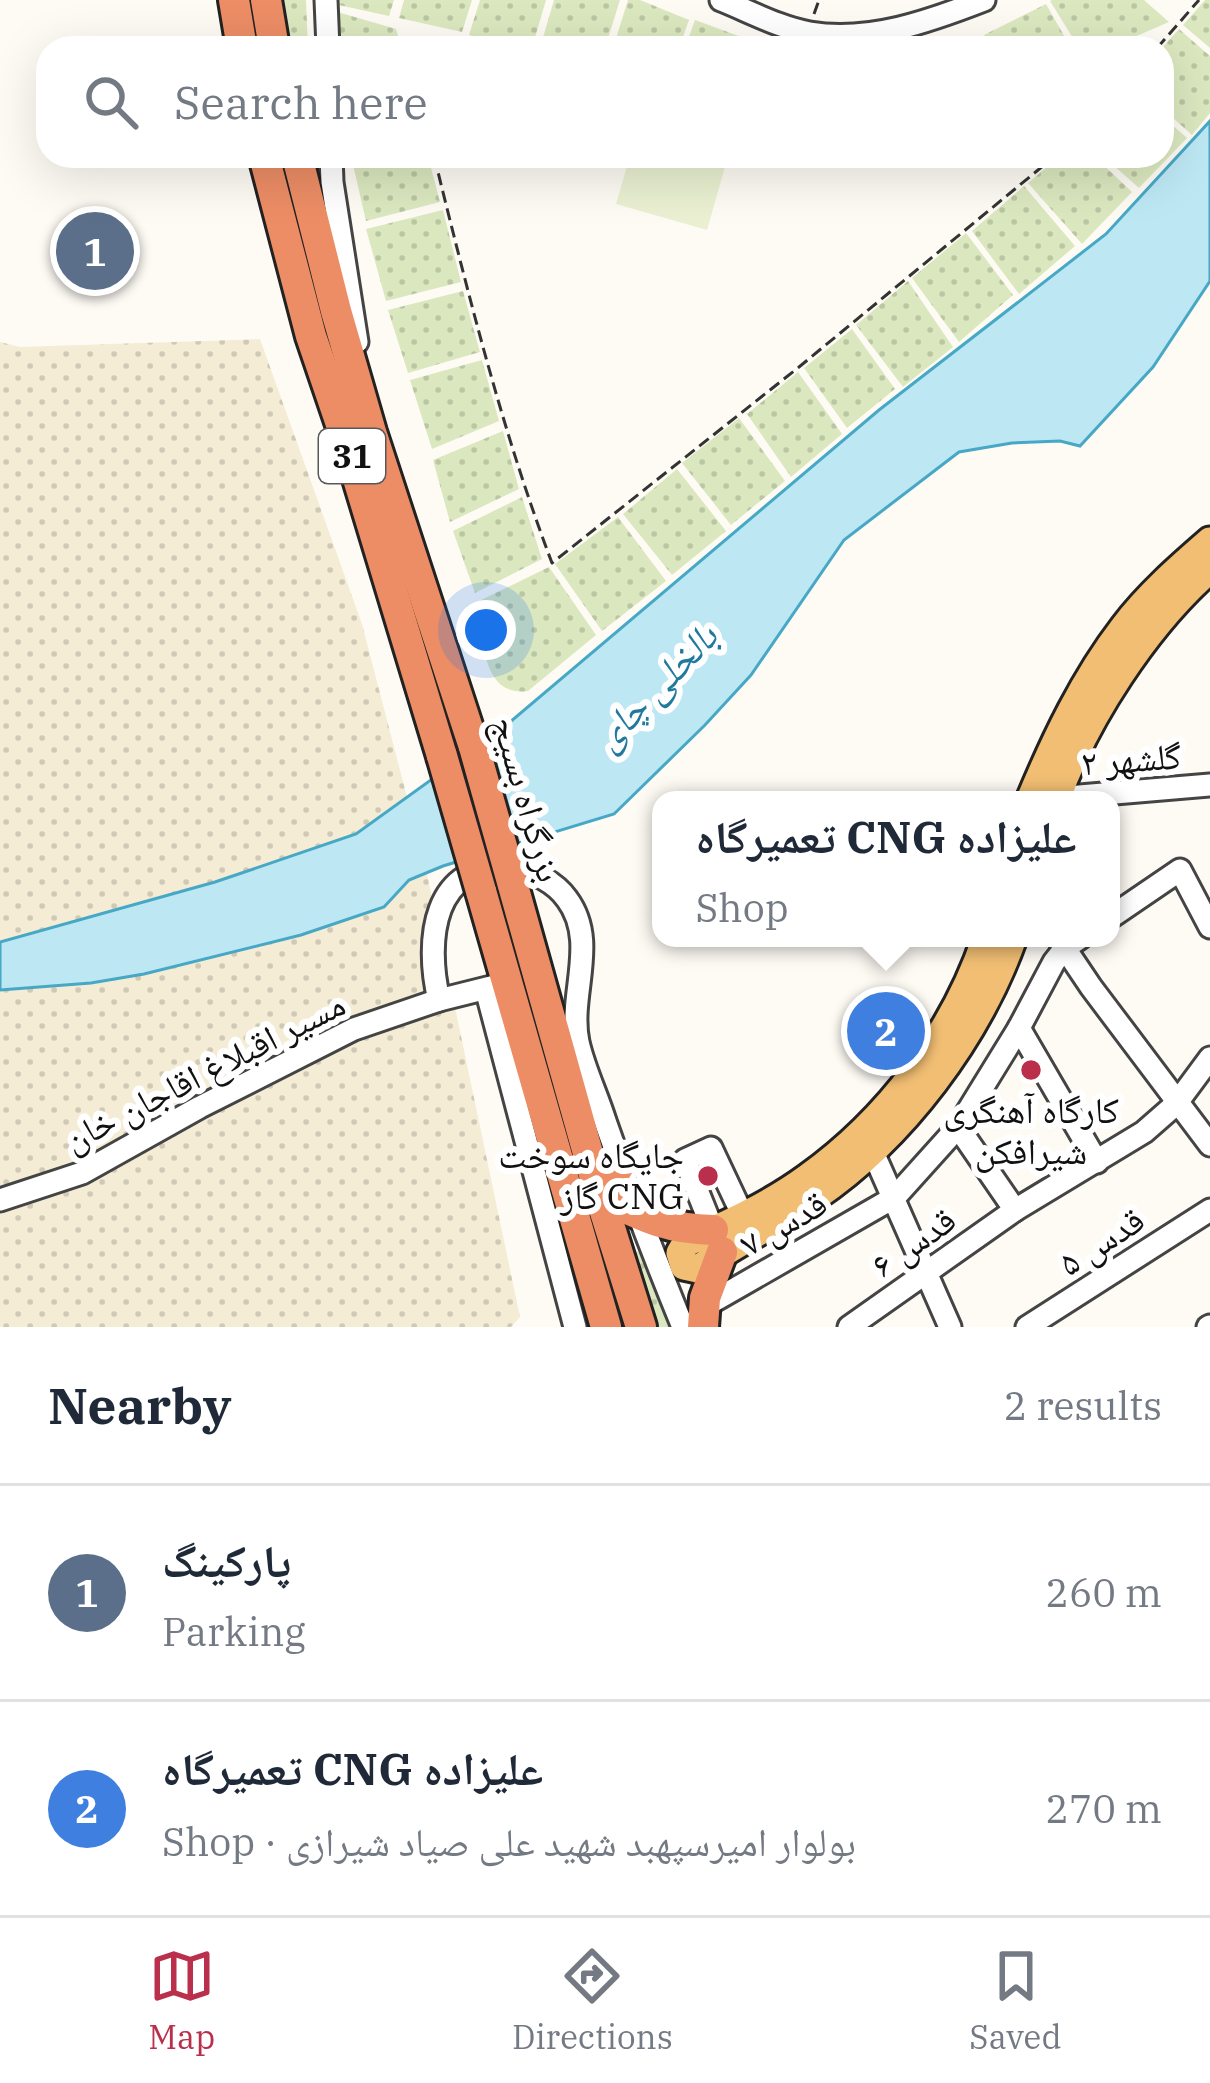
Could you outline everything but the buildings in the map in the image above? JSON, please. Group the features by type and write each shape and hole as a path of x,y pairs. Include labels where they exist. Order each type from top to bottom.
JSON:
{"highway":[{"path":"234,0 240,36"},
{"path":"266,0 272,36"},
{"name":"بزرگراه بسیج","path":"267,168 311,335 481,891 497,986 591,1324"},
{"name":"بزرگراه بسیج","path":"300,168 371,432 474,747 641,1327"},
{"path":"620,1164 600,1196 637,1214 718,1241 697,1320"}],"main road":[{"path":"1048,791 1052,748 1087,683 1125,625 1210,541"},
{"path":"1052,791 1104,699 1190,586 1210,569"},
{"path":"718,1241 743,1216 806,1179 853,1142 891,1102 948,1021 982,947"},
{"path":"718,1241 818,1194 872,1150 936,1078 988,996 1009,947"}],"street":[{"path":"326,0 328,36"},
{"path":"722,0 806,33 843,36"},
{"path":"860,36 981,0"},
{"path":"331,168 371,432"},
{"name":"گلشهر ۲","path":"1120,795 1208,791"},
{"path":"439,1000 432,970 436,917 449,892 466,876 485,868 526,870 566,896 578,917 583,941 578,1040 637,1214 697,1320"},
{"path":"1120,911 1180,870 1210,927"},
{"name":"قدس ۷","path":"697,1320 895,1197 958,1126 1064,947"},
{"path":"1071,947 1090,987 1210,1145"},
{"name":"مسیر اقبلاغ اقاجان خان","path":"0,1200 82,1173 354,1028 497,986"},
{"path":"1019,1028 1097,1162"},
{"name":"قدس ۶","path":"849,1327 1016,1210 1144,1132 1176,1104 1210,1058"},
{"path":"958,1126 1016,1210"},
{"path":"718,1241 685,1160 711,1148 743,1216"},
{"path":"872,1150 950,1327"},
{"name":"قدس ۵","path":"1027,1327 1210,1210"}],"path":[{"path":"1168,36 1199,0"},
{"path":"437,168 504,423 552,563 1040,168"}],"shaded area":[{"path":"260,339 362,624 427,874 520,1317 511,1327 0,1327 0,342 20,347"}],"green space":[{"path":"275,0 306,0 308,36 281,36"},
{"path":"334,0 394,0 389,16 334,4"},
{"path":"404,0 472,0 462,32 399,18"},
{"path":"480,0 546,0 536,36 469,35"},
{"path":"554,0 620,0 609,36 544,36"},
{"path":"628,0 640,0 689,20 683,36 617,36"},
{"path":"1144,0 1169,22 1137,36 1072,36 1050,1"},
{"path":"1210,0 1210,48 1183,25"},
{"path":"1046,4 1064,36 984,36"},
{"path":"334,11 396,29 398,36 337,36"},
{"path":"695,20 739,36 689,36"},
{"path":"1179,29 1210,56 1210,113 1192,135 1174,119 1173,36"},
{"path":"1174,127 1187,138 1174,152"},
{"path":"354,168 431,168 440,202 366,221"},
{"path":"626,168 725,168 707,230 616,204"},
{"path":"1046,168 1107,168 1132,192 1082,244 1028,183"},
{"path":"1116,168 1158,168 1139,188"},
{"path":"1024,186 1075,246 1019,294 972,231"},
{"path":"443,210 461,282 386,301 366,229"},
{"path":"966,233 1013,295 959,342 912,278"},
{"path":"908,281 953,347 903,387 856,325"},
{"path":"463,291 480,352 408,373 388,310"},
{"path":"852,329 895,389 847,428 804,368"},
{"path":"482,360 499,421 432,449 410,380"},
{"path":"798,372 842,434 791,477 747,414"},
{"path":"739,418 785,481 731,525 682,463"},
{"path":"503,431 519,489 450,522 433,460"},
{"path":"677,469 726,531 672,575 623,514"},
{"path":"522,497 542,559 475,593 453,531"},
{"path":"618,517 666,581 602,631 555,564"},
{"path":"549,567 596,635 528,691 513,691 501,685 487,662 477,602"},
{"path":"626,1247 643,1254 674,1327 654,1327"}],"water":[{"name":"بالخلی چای","path":"1210,121 1210,281 1153,367 1080,446 1060,441 1012,443 959,452 844,540 751,675 614,814 443,866 409,880 384,907 301,935 144,974 0,990 0,942 215,882 356,834 503,728 879,410 1106,234 1167,168 1174,168 1174,160"}],"place":[{"name":"پارکینگ","path":"95,251"},
{"name":"تعمیرگاه CNG علیزاده","path":"886,1031"},
{"name":"کارگاه آهنگری شیرافکن","path":"1031,1070"},
{"name":"جایگاه سوخت گاز CNG","path":"708,1176"}]}
